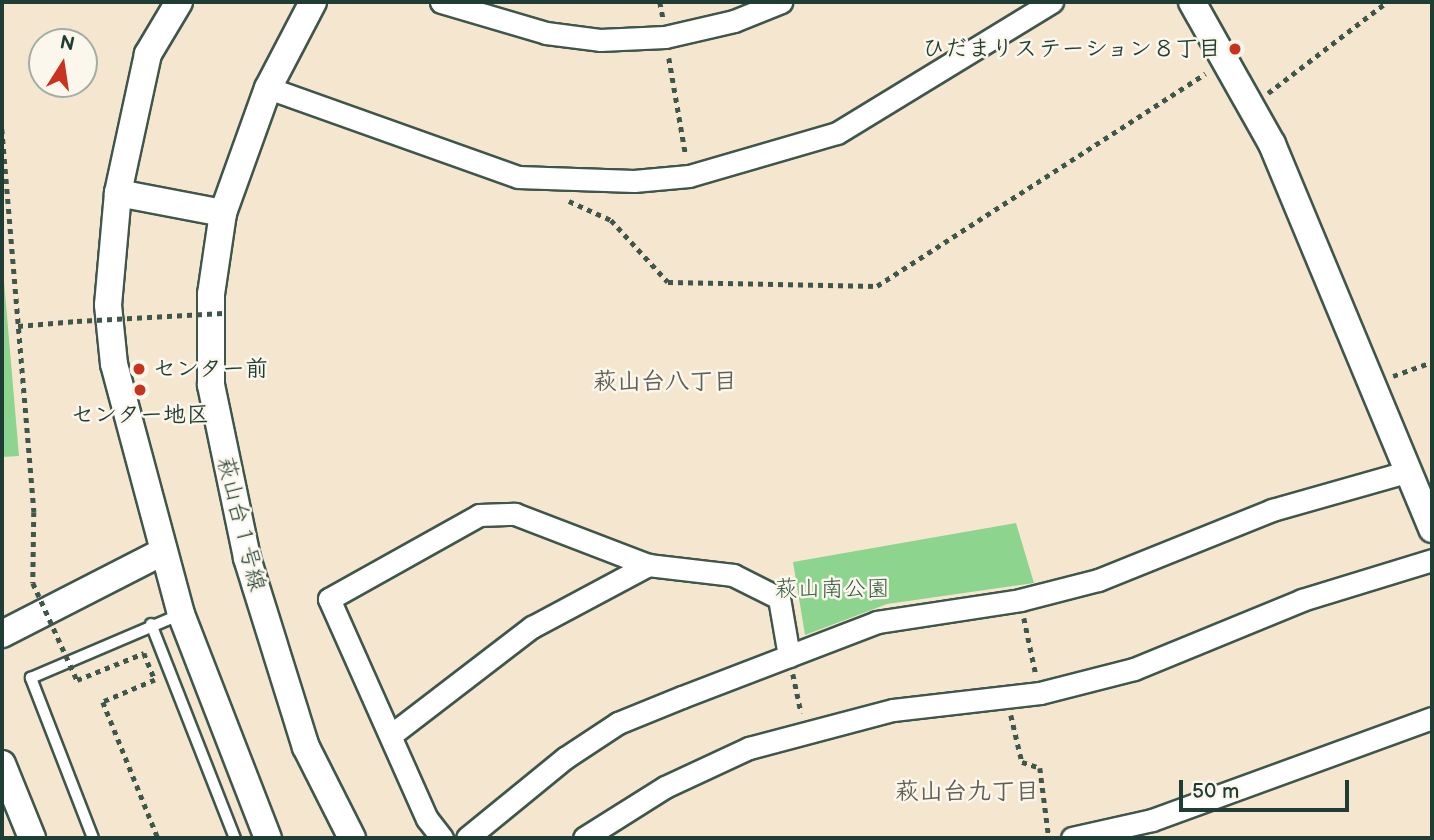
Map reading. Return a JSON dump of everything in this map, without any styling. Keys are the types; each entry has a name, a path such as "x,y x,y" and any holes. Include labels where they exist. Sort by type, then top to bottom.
{"street":[{"path":"179,2 148,54 118,192 108,291 114,364 162,552 181,614 268,838"},
{"name":"萩山台１号線","path":"313,2 268,88 223,213 211,294 211,385 224,464 306,747 352,838"},
{"path":"441,2 546,33 600,40 666,37 734,21 781,2"},
{"path":"268,88 517,177 634,181 689,176 836,132 1052,2"},
{"path":"1192,2 1250,106 1420,485 1432,528"},
{"path":"118,192 223,213"},
{"path":"467,838 528,786 618,723 789,656 902,615 1020,600 1155,560 1272,510 1420,485"},
{"path":"442,838 329,599 478,515 527,518 648,565 733,575 779,598 789,656"},
{"path":"2,634 162,552"},
{"path":"584,838 697,770 804,730 893,710 1040,693 1133,669 1303,600 1432,560"},
{"path":"391,735 531,627 648,565"},
{"path":"1072,838 1152,820 1432,718"},
{"path":"2,764 32,838"}],"lane":[{"path":"93,838 31,678 152,624 181,614"},
{"path":"152,624 235,838"}],"path":[{"path":"660,2 689,176"},
{"path":"1250,106 1387,2"},
{"path":"564,198 611,220 668,282 877,286 1224,62"},
{"path":"2,129 34,512 33,583 76,680 144,653 155,680 103,702 158,838"},
{"path":"18,326 223,313"},
{"path":"1375,383 1432,362"},
{"path":"1020,600 1040,693"},
{"path":"789,656 804,730"},
{"path":"1007,697 1022,762 1040,768 1049,838"}],"green space":[{"path":"2,258 19,456 2,457"},
{"name":"萩山南公園","path":"1016,523 1034,583 887,604 805,635 793,562"}],"place":[{"name":"ひだまりステーション８丁目","path":"1235,49"},
{"name":"センター前","path":"139,369"},
{"name":"センター地区","path":"140,390"}],"district":[{"name":"萩山台八丁目","path":"665,382"},
{"name":"萩山台九丁目","path":"967,792"}]}
